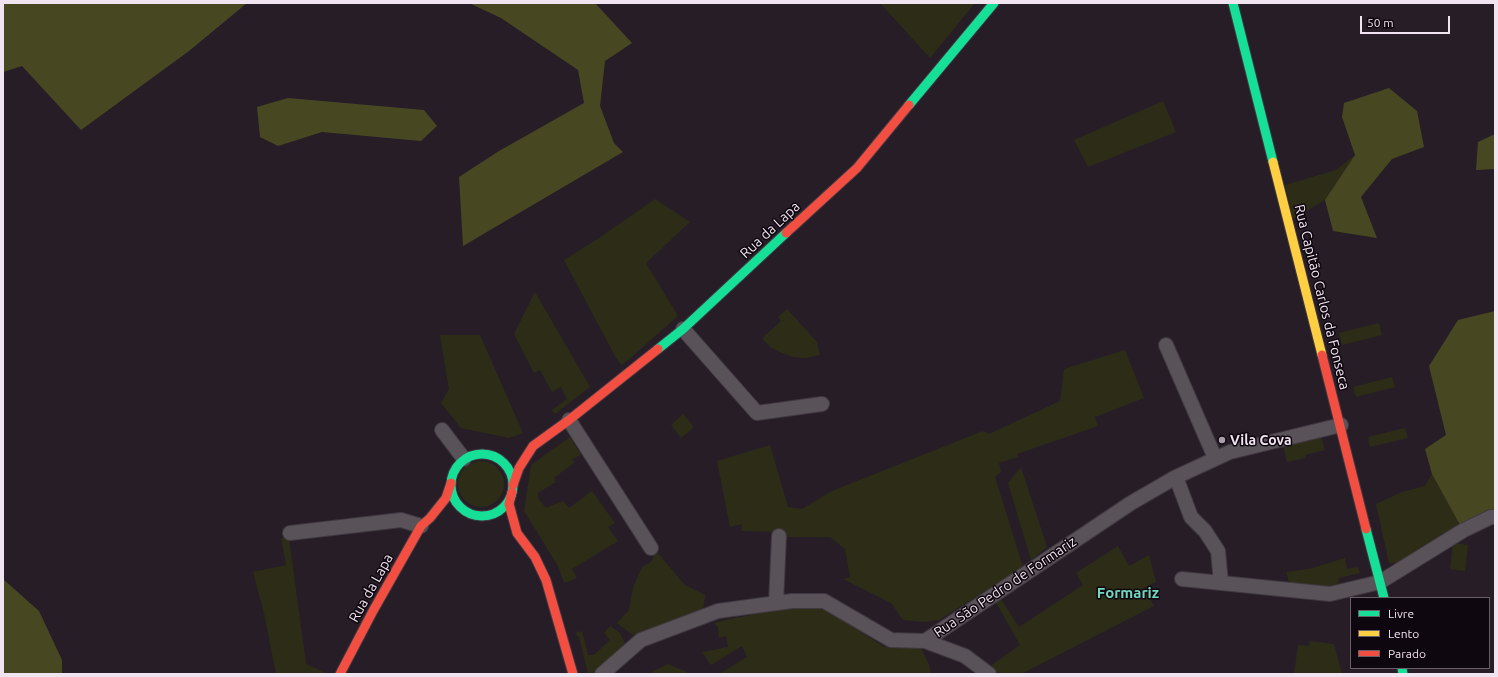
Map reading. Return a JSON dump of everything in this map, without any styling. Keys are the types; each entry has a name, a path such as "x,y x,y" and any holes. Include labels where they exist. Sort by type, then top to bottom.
{"main road":[{"name":"Rua da Lapa","path":"522,449 533,446 569,420 683,329 857,168 994,3"},
{"name":"Rua Capitão Carlos da Fonseca","path":"1233,3 1384,597"},
{"name":"Rua da Lapa","path":"512,489 519,468 533,446"},
{"path":"508,454 472,455 464,459 457,466 453,474 451,492 461,508 479,516 500,521 517,533"},
{"path":"491,455 506,465 512,478 512,489 509,504 510,515 517,533 534,557 546,580 573,674"},
{"name":"Rua da Lapa","path":"340,674 373,611 426,522 446,498 451,483"},
{"path":"479,516 496,512 506,504 512,489"},
{"path":"456,513 470,513"},
{"path":"426,522 445,514"}],"street":[{"path":"683,329 757,414 822,404"},
{"path":"1166,345 1215,458"},
{"path":"569,420 651,548"},
{"name":"Rua São Pedro de Formariz","path":"602,674 641,640 718,611 792,601 824,601 891,640 925,641 1131,503 1176,477 1230,452 1340,425"},
{"path":"442,430 464,459"},
{"path":"1176,477 1191,517 1205,531 1218,551 1221,583"},
{"path":"1182,579 1330,594 1380,582 1464,530 1490,517 1495,517"},
{"path":"290,533 401,520 426,522"},
{"path":"776,603 779,536"},
{"path":"948,625 945,635 945,643 948,649"},
{"path":"925,641 965,656 989,674"}],"shaded area":[{"path":"3,3 247,3 189,51 81,130 22,66 3,72"},
{"path":"469,3 595,3 632,43 605,61 600,106 614,143 623,152 463,246 459,177 499,151 584,103 578,70 501,18"},
{"path":"880,3 975,3 930,58"},
{"path":"1389,88 1417,111 1424,147 1392,159 1361,197 1377,238 1333,231 1325,200 1355,155 1342,117 1344,103"},
{"path":"288,98 424,110 437,126 421,141 322,132 278,146 260,137 257,107"},
{"path":"1163,101 1176,132 1088,167 1074,140"},
{"path":"1495,134 1495,169 1476,170 1478,142"},
{"path":"1355,155 1325,200 1293,219 1285,185 1336,170"},
{"path":"655,199 690,222 646,263 678,316 622,365 616,358 564,260 599,238"},
{"path":"535,292 590,387 555,414 552,410 567,399 561,387 552,392 540,370 534,373 514,334"},
{"path":"787,309 817,342 820,355 806,358 793,357 770,347 762,338 781,321 778,317"},
{"path":"1495,311 1495,511 1460,525 1432,474 1425,449 1446,435 1429,366 1458,320"},
{"path":"1379,323 1382,335 1342,345 1339,333"},
{"path":"440,335 480,335 523,433 509,438 461,428 441,403 449,389"},
{"path":"1125,350 1144,398 1095,417 1098,426 1017,454 1018,457 999,463 1001,472 995,477 1023,567 939,620 923,622 903,620 891,603 843,579 850,577 845,549 830,537 786,537 785,532 741,531 742,524 730,527 717,461 770,445 788,507 802,509 832,491 983,431 989,434 1060,401 1064,369"},
{"path":"1392,377 1395,387 1356,397 1353,387"},
{"path":"683,414 694,427 681,438 671,425"},
{"path":"1405,428 1408,438 1370,447 1368,437"},
{"path":"1321,436 1325,450 1305,455 1305,458 1287,462 1283,446"},
{"path":"570,437 581,455 572,459 575,462 554,478 556,482 538,493 538,498 546,508 563,501 569,508 592,491 615,523 608,527 618,541 572,569 577,578 564,583 558,566 524,511 531,465"},
{"path":"486,461 490,462 500,471 503,475 503,493 494,503 486,507 476,507 468,503 459,493 458,479 462,471 472,462"},
{"path":"1021,467 1047,547 1031,560 1008,483"},
{"path":"1432,474 1460,525 1398,564 1389,563 1376,504 1402,492 1425,486"},
{"path":"1105,526 1107,529 1001,599 1019,627 1083,585 1076,573 1118,546 1129,566 1149,555 1156,582 1144,588 1154,606 1021,674 1001,674 989,667 1020,645 994,599"},
{"path":"281,538 289,538 306,664 328,674 276,674 264,613 253,572 286,565"},
{"path":"1453,543 1468,545 1465,571 1450,569"},
{"path":"656,551 685,585 705,595 703,611 643,633 633,635 617,623 629,610 633,588 642,567 651,562"},
{"path":"1345,558 1347,569 1358,567 1360,573 1339,578 1338,587 1325,589 1290,585 1286,572 1309,569"},
{"path":"3,579 39,611 62,660 62,674 3,674"},
{"path":"800,606 825,609 884,647 921,647 929,665 931,674 719,674 747,657 742,646 711,665 702,652 728,647 726,636 719,638 718,627 714,623"},
{"path":"610,626 620,633 625,643 593,674 588,674 579,637 575,633 582,631 588,655 594,655 610,640 604,633"},
{"path":"1310,641 1334,644 1342,674 1294,674 1298,645 1309,646"},
{"path":"668,664 687,672 684,674 648,674"}],"traffic: fast":[{"path":"909,105 994,3"},
{"path":"1233,3 1273,162"},
{"path":"658,349 683,329 786,233"},
{"path":"482,454 499,459 504,463 508,468 513,485 508,502 504,507 499,511 482,516 465,511 460,507 456,502 451,485 456,468 460,463 465,459 482,454"},
{"path":"1366,529 1384,597"},
{"path":"1402,669 1403,674"}],"traffic: slow":[{"path":"1273,162 1322,355"}],"traffic: jam":[{"path":"786,233 857,168 909,105"},
{"path":"513,485 519,468 533,446 569,420 658,349"},
{"path":"1322,355 1366,529"},
{"path":"340,674 373,611 421,526 430,518 446,498 451,483"},
{"path":"512,492 509,504 517,533 535,557 546,580 573,674"}],"place":[{"name":"Vila Cova","path":"1222,440"}],"district":[{"name":"Formariz","path":"1128,593"}]}
